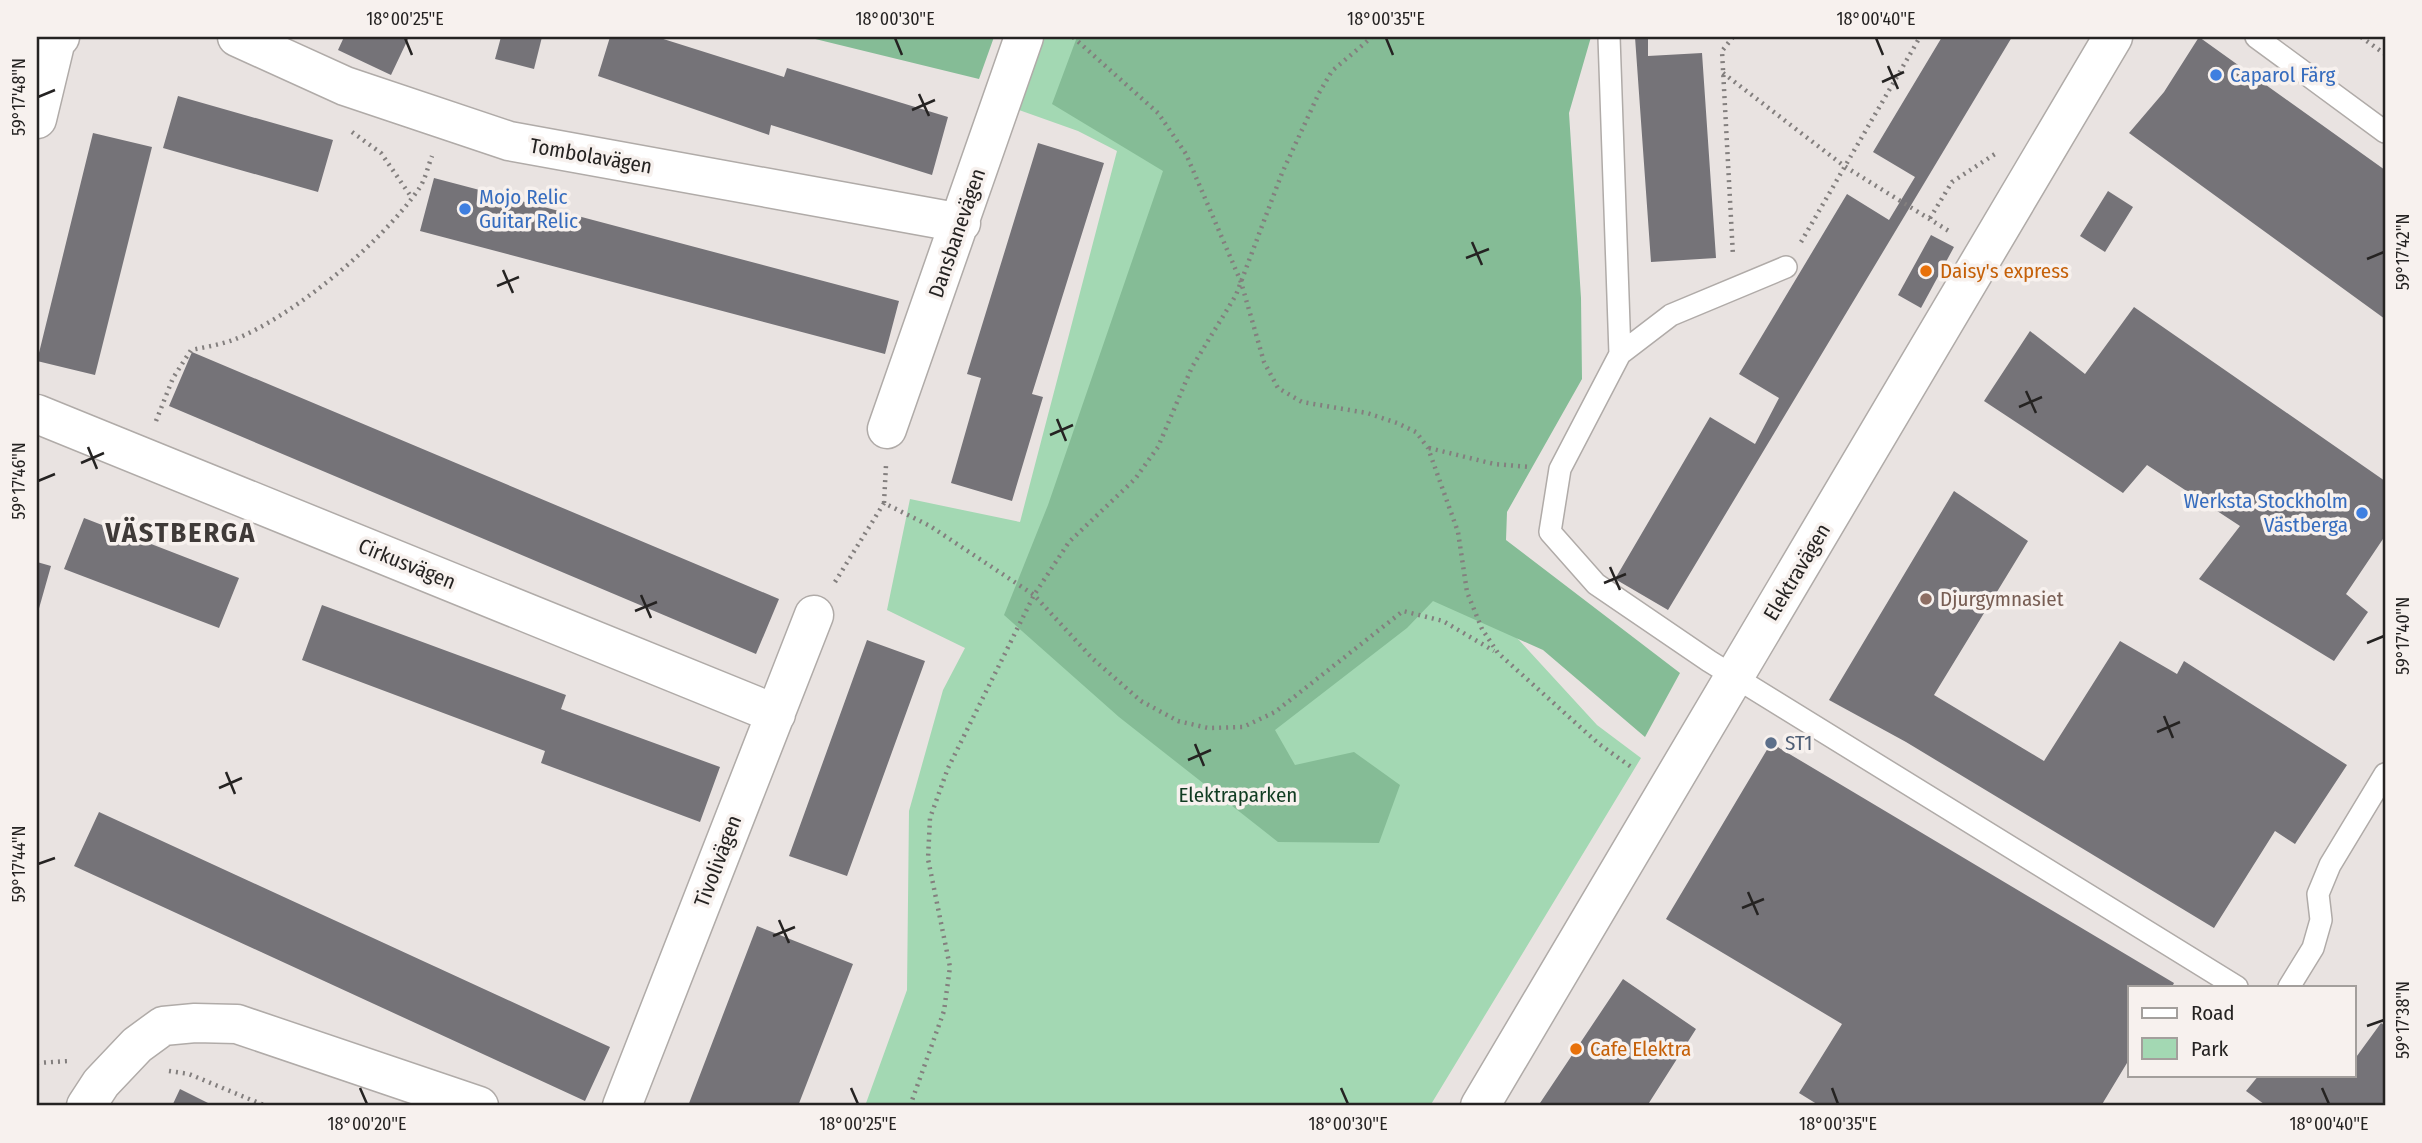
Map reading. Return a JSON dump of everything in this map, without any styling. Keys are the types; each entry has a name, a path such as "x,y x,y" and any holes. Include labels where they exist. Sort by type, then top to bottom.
{"street":[{"path":"37,119 56,40 60,37"},
{"name":"Tombolavägen","path":"237,37 345,86 509,141 961,223"},
{"name":"Dansbanevägen","path":"887,429 1024,37"},
{"name":"Elektravägen","path":"1480,1106 2113,37"},
{"name":"Cirkusvägen","path":"37,414 776,714"},
{"name":"Tivolivägen","path":"622,1106 814,615"},
{"path":"86,1106 101,1083 137,1045 163,1026 194,1023 237,1024 479,1106"}],"lane":[{"path":"1609,37 1620,354"},
{"path":"2256,37 2385,132"},
{"path":"1786,267 1671,315 1620,354 1560,469 1550,532 1597,584 1735,677 2235,986"},
{"path":"2290,986 2313,948 2321,920 2319,894 2330,865 2385,774"}],"path":[{"path":"1073,37 1158,113 1186,154 1241,282 1264,362 1278,388 1302,402 1397,422 1416,432 1428,448 1458,532 1467,592 1482,629 1498,653"},
{"path":"910,1106 944,1011 950,967 928,859 930,818 948,768 1034,595 1069,542 1135,479 1158,447 1192,367 1236,295 1282,173 1319,93 1332,71 1372,37"},
{"path":"1733,37 1723,51 1723,73 1735,288"},
{"path":"1786,267 1920,37"},
{"path":"2361,37 2385,54"},
{"path":"1723,73 1844,166 1958,237"},
{"path":"343,124 381,153 412,198"},
{"path":"155,425 173,378 191,350 232,340 273,321 334,274 380,233 412,198 419,189 434,151"},
{"path":"1930,218 1952,182 1999,151"},
{"path":"1428,448 1494,464 1560,469"},
{"path":"814,615 884,503 930,526 1034,595 1093,659 1141,701 1178,721 1208,728 1243,727 1275,712 1403,611 1443,621 1498,653 1599,744 1643,776"},
{"path":"165,1070 189,1074 266,1106"}],"green space":[{"path":"807,37 994,37 979,79"},
{"name":"Elektraparken","path":"1045,37 1208,37 1491,616 1519,640 1597,725 1641,758 1430,1106 865,1106 907,990 909,811 943,690 965,648 887,610 910,499 1020,522 1117,151 1078,131 1019,110"},
{"path":"1077,37 1591,37 1569,113 1581,298 1582,379 1507,512 1506,540 1680,673 1645,737 1543,650 1433,601 1407,628 1275,730 1295,765 1354,752 1400,785 1379,843 1278,842 1119,717 1004,615 1048,505 1163,171 1052,104"}],"building":[{"path":"344,37 409,37 391,75 338,50"},
{"path":"501,37 542,37 534,69 495,59"},
{"path":"610,37 657,37 784,77 787,68 948,117 932,175 771,125 769,135 598,76"},
{"path":"1635,37 1648,37 1648,56 1702,53 1716,258 1651,262"},
{"path":"1942,37 2012,37 1668,610 1615,579 1710,417 1755,444 1779,398 1739,374 1847,194 1889,220 1915,177 1873,152"},
{"path":"2199,37 2385,170 2385,319 2129,133 2164,92"},
{"path":"178,96 333,140 318,192 163,148"},
{"path":"93,133 152,147 95,375 37,361"},
{"path":"1038,143 1104,163 1032,394 1043,397 1012,501 951,483 981,378 967,374"},
{"path":"434,178 899,301 885,354 420,231"},
{"path":"2108,191 2133,207 2105,252 2080,236"},
{"name":"Daisy's express","path":"1931,235 1954,247 1921,308 1898,295"},
{"path":"2134,307 2385,481 2385,536 2346,594 2368,612 2334,661 2199,579 2240,526 2147,465 2123,493 1984,401 2030,331 2085,374"},
{"path":"192,352 779,599 756,654 169,406"},
{"path":"1954,491 2028,541 1934,695 2044,761 2120,641 2177,674 2184,661 2347,765 2295,844 2275,831 2214,928 1906,742 1829,700"},
{"path":"84,518 239,578 219,628 64,569"},
{"path":"37,562 51,566 38,612 37,612"},
{"path":"322,605 566,695 561,709 720,767 700,822 541,763 545,751 302,660"},
{"path":"867,640 925,661 847,876 789,856"},
{"path":"1771,743 2174,983 2172,986 2128,986 2128,1061 2101,1106 1820,1106 1799,1093 1842,1024 1666,919"},
{"path":"99,812 610,1047 585,1101 74,866"},
{"path":"757,926 853,964 798,1106 688,1106"},
{"path":"1623,979 1696,1029 1647,1106 1538,1106"},
{"path":"2381,1023 2385,1026 2385,1106 2263,1106 2264,1104 2246,1091 2258,1076 2356,1076 2356,1057"},
{"path":"180,1089 214,1106 172,1106"}],"place":[{"name":"Caparol Färg","path":"2216,75"},
{"name":"Mojo Relic Guitar Relic","path":"465,209"},
{"name":"Daisy's express","path":"1926,271"},
{"name":"Werksta Stockholm Västberga","path":"2362,513"},
{"name":"Djurgymnasiet","path":"1926,599"},
{"name":"ST1","path":"1771,743"},
{"name":"Cafe Elektra","path":"1576,1049"}],"district":[{"name":"VÄSTBERGA","path":"181,532"}]}
